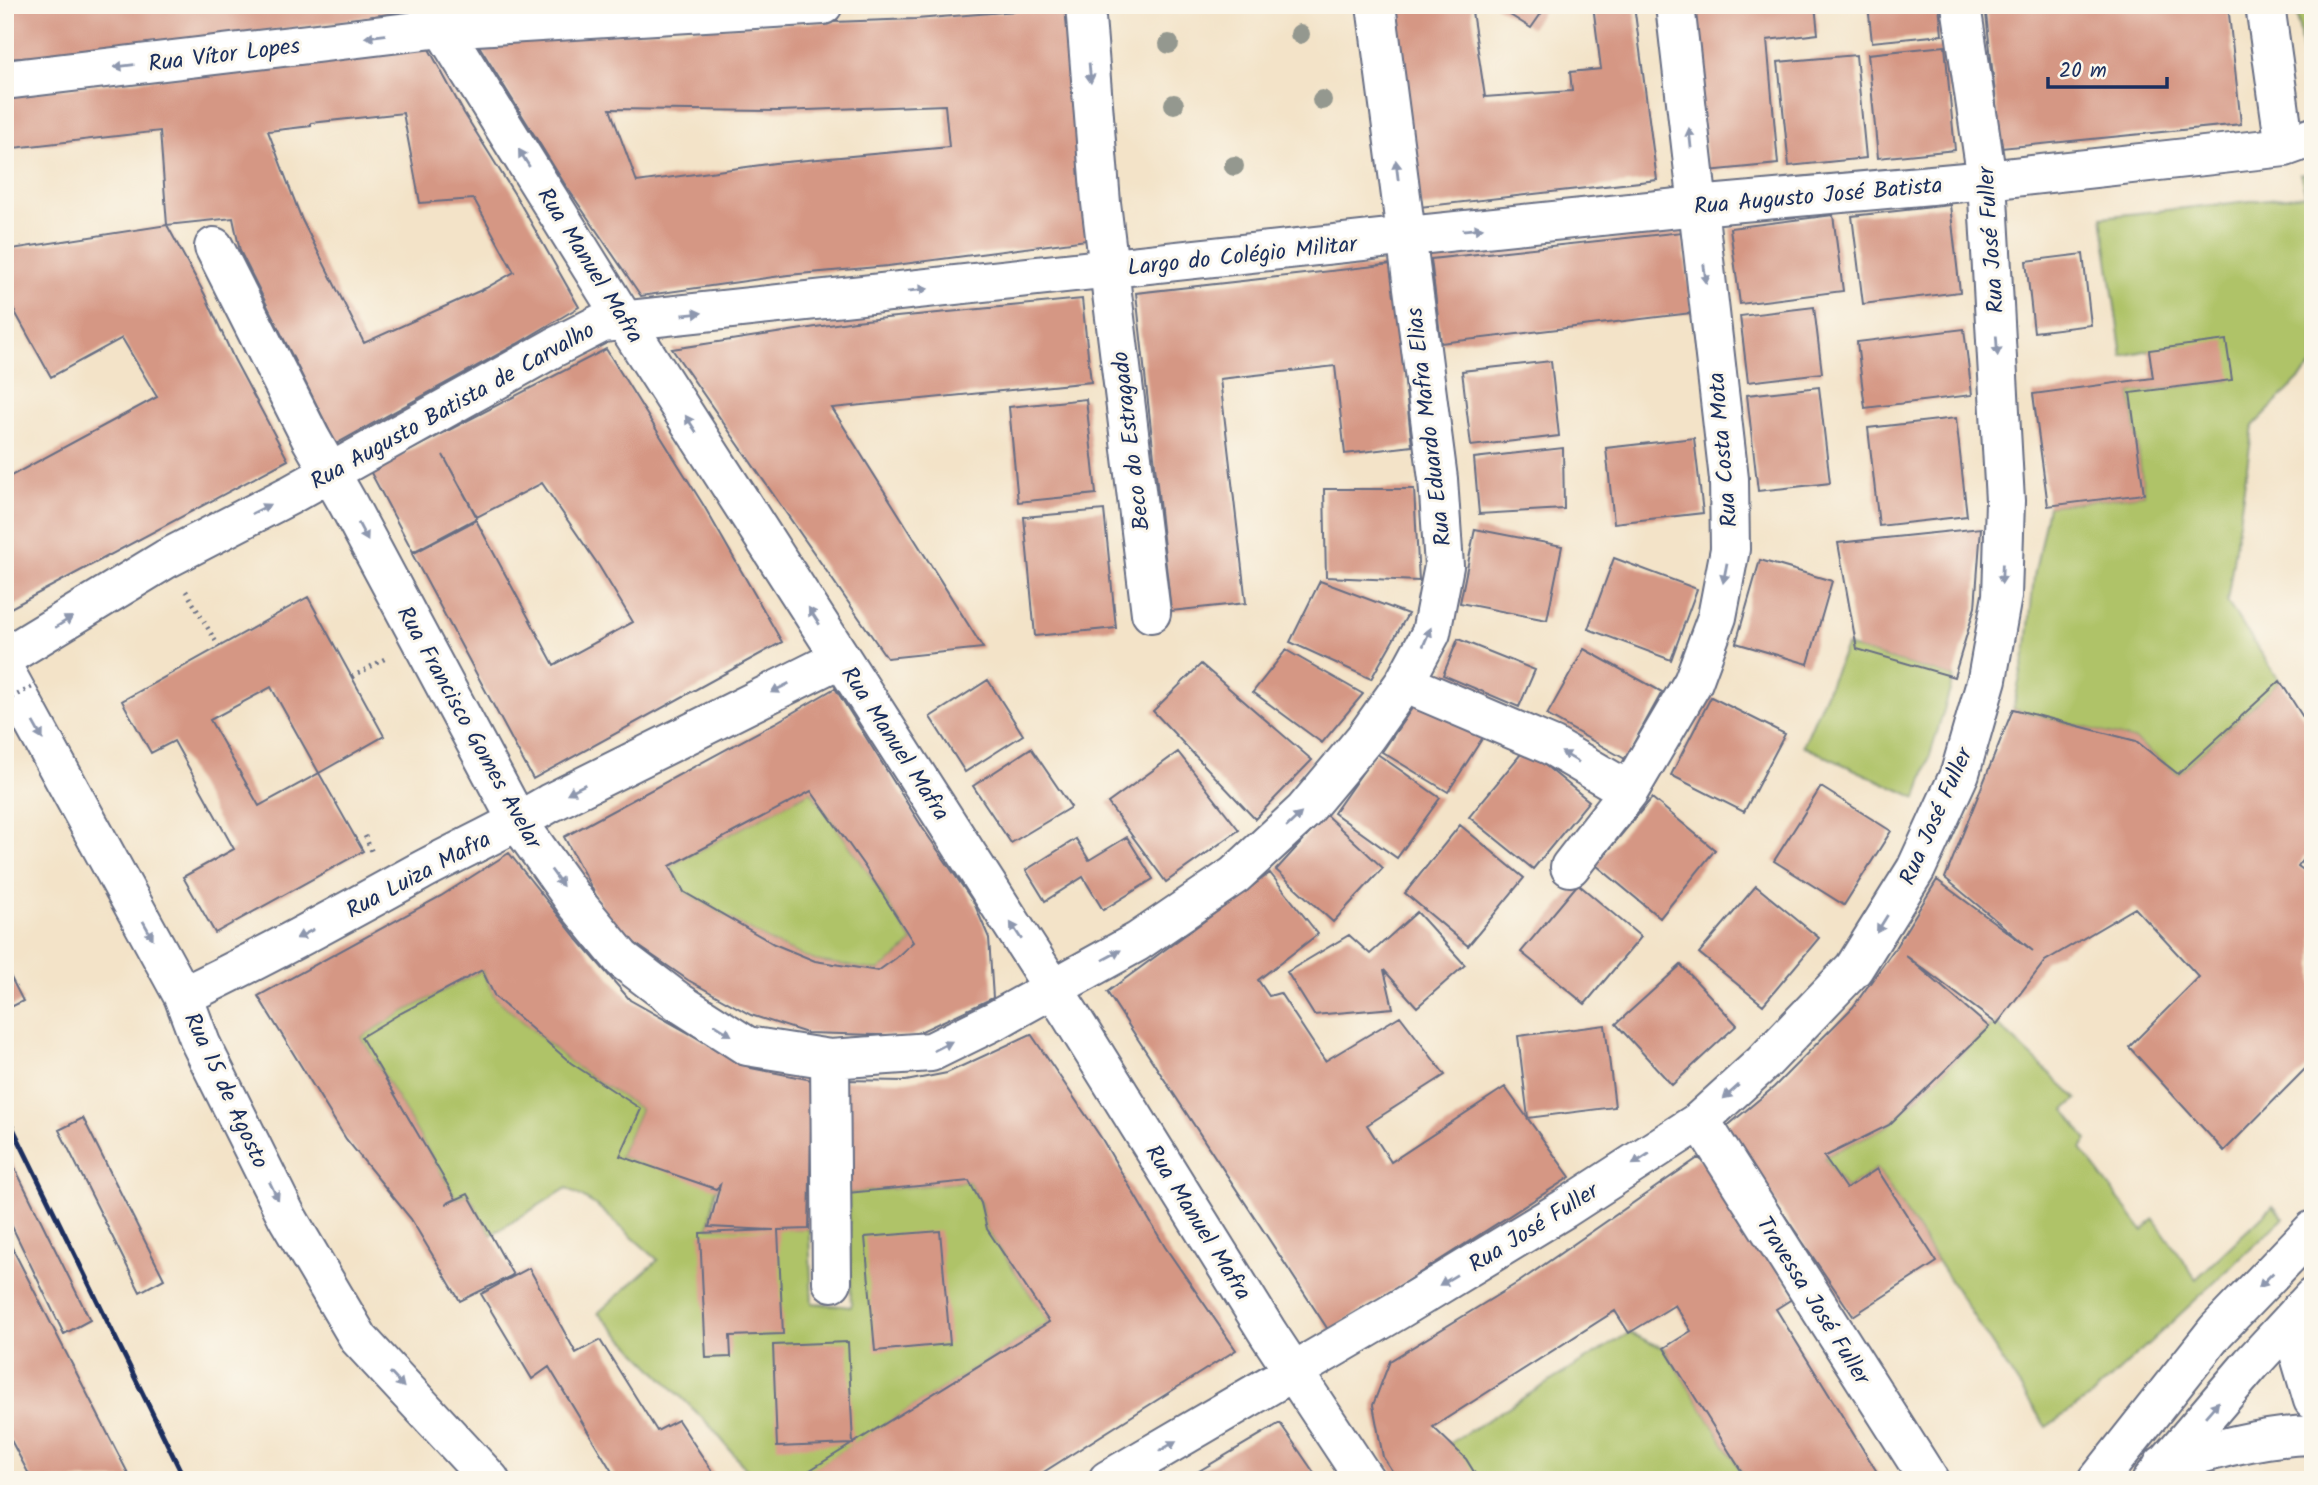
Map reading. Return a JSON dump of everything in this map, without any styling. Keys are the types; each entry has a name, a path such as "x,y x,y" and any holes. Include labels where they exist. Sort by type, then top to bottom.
{"street":[{"name":"Rua Vítor Lopes","path":"5,80 435,17 824,5"},
{"name":"Largo do Colégio Militar","path":"1084,5 1101,203 1110,269 1406,238"},
{"path":"1377,5 1406,238"},
{"name":"Rua Costa Mota","path":"1570,867 1629,792 1693,682 1717,617 1730,549 1728,479 1675,5"},
{"name":"Rua José Fuller","path":"1294,1372 1564,1209 1698,1122 1763,1063 1854,968 1916,869 1960,773 1987,679 2002,596 2005,501 1987,180 1961,5"},
{"path":"2265,5 2299,142"},
{"name":"Rua Manuel Mafra","path":"435,17 624,320 1365,1480"},
{"name":"Rua Augusto José Batista","path":"1406,238 1697,206 1987,180 2299,142"},
{"name":"Rua Eduardo Mafra Elias","path":"1053,989 1137,942 1235,875 1304,811 1366,738 1404,683 1430,633 1444,566 1438,479 1406,238"},
{"name":"Rua Francisco Gomes Avelar","path":"214,247 329,472 518,822 576,903 622,959 680,1003 747,1046 830,1059 931,1052 1053,989"},
{"name":"Rua Augusto Batista de Carvalho","path":"5,657 166,559 602,323 1110,269"},
{"name":"Beco do Estragado","path":"1110,269 1151,613"},
{"name":"Rua Luiza Mafra","path":"183,996 264,956 575,790 841,658"},
{"name":"Rua 15 de Agosto","path":"19,678 183,996 201,1044 287,1217 359,1339 490,1480"},
{"path":"1404,683 1552,746 1629,792"},
{"path":"830,1059 832,1282"},
{"name":"Travessa José Fuller","path":"1698,1122 1721,1153 1929,1480"},
{"path":"2098,1480 2216,1331 2313,1230"},
{"path":"2306,1304 2299,1353 2313,1401"},
{"path":"2157,1472 2306,1304"},
{"path":"1108,1480 1294,1372"},
{"path":"2157,1472 2224,1447 2285,1436 2313,1435"}],"path":[{"path":"182,584 219,647"},
{"path":"352,677 396,652"},
{"path":"5,701 19,678"}],"green space":[{"path":"2296,5 2313,5 2313,80 2306,81"},
{"path":"2300,174 2313,174 2313,365 2253,426 2227,602 2280,681 2178,774 2136,741 2013,709 2027,646 2034,577 2048,506 2144,494 2130,393 2231,380 2149,350 2122,356 2102,217 2306,195"},
{"path":"1846,646 1954,677 1917,798 1803,746"},
{"path":"811,791 865,867 913,942 878,971 815,961 774,944 684,892 670,866"},
{"path":"482,970 495,997 571,1063 641,1109 620,1156 720,1185 716,1189 709,1227 809,1229 812,1303 851,1307 848,1193 969,1181 981,1203 987,1229 1049,1322 796,1480 755,1480 712,1428 598,1313 658,1260 597,1206 567,1188 491,1235 468,1194 456,1199 361,1037"},
{"path":"1997,1024 2077,1099 2065,1110 2087,1140 2081,1149 2143,1231 2154,1219 2196,1279 2273,1206 2284,1218 2093,1395 2046,1427 1877,1169 1846,1189 1824,1157 1889,1125 1989,1027"},
{"path":"1629,1333 1664,1348 1747,1480 1473,1480 1448,1444"}],"building":[{"path":"9,5 406,5 409,11 285,29 53,56 5,59 5,6"},
{"path":"1390,5 1471,5 1485,97 1572,91 1570,72 1601,69 1593,5 1634,5 1657,180 1420,207"},
{"path":"1494,5 1547,5 1531,28"},
{"path":"1689,5 1815,5 1818,34 1767,40 1778,164 1708,171"},
{"path":"1868,5 1939,5 1942,35 1872,42"},
{"path":"1985,5 2228,5 2241,124 2001,148"},
{"path":"2306,5 2313,5 2313,31 2310,31"},
{"path":"1067,7 1087,240 888,266 788,275 641,296 564,183 476,41 777,24 916,19","holes":["945,105 949,147 775,163 637,182 610,109 779,111"]},
{"path":"1945,46 1955,150 1878,158 1868,54"},
{"path":"429,49 579,307 336,444 240,251 233,218 167,225 160,131 5,149 5,95","holes":["403,113 420,203 474,199 514,272 486,288 364,343 302,220 268,131 311,126 311,123"]},
{"path":"1856,55 1866,158 1789,166 1778,62"},
{"path":"1950,205 1960,292 1863,304 1852,216"},
{"path":"1833,215 1843,291 1740,304 1730,228"},
{"path":"167,225 288,460 5,611 5,466 11,476 157,397 122,338 51,377 5,294 5,250"},
{"path":"1682,232 1692,313 1441,343 1431,259"},
{"path":"2083,254 2091,325 2034,332 2026,261"},
{"path":"1392,264 1412,446 1345,454 1335,366 1220,379 1246,603 1171,611 1136,293"},
{"path":"1082,299 1091,382 832,408 983,648 887,658 672,349 855,321"},
{"path":"1814,307 1822,373 1748,382 1740,316"},
{"path":"1964,329 1972,395 1865,408 1857,342"},
{"path":"2226,340 2232,380 2130,393 2144,494 2048,506 2033,394 2153,378 2149,350"},
{"path":"606,349 704,506 782,642 533,779 412,554 476,520 554,665 633,622 599,566 542,483 477,517 443,455 477,518 413,552 370,471"},
{"path":"1551,361 1559,436 1471,446 1462,371"},
{"path":"1819,387 1830,483 1758,491 1747,395"},
{"path":"1086,399 1096,494 1018,502 1009,407"},
{"path":"1956,418 1967,516 1879,526 1868,428"},
{"path":"1694,438 1703,513 1614,523 1606,448"},
{"path":"1563,448 1564,509 1479,514 1474,458"},
{"path":"1324,489 1414,489 1419,581 1326,577"},
{"path":"1104,510 1116,628 1035,636 1024,517"},
{"path":"1981,528 1975,607 1954,677 1857,649 1838,543"},
{"path":"1475,529 1562,546 1547,620 1460,603"},
{"path":"1614,558 1697,589 1671,660 1588,629"},
{"path":"1760,560 1832,581 1808,664 1736,643"},
{"path":"1320,581 1408,614 1371,679 1290,642"},
{"path":"308,597 384,736 319,773 363,851 215,933 183,877 234,849 174,741 151,753 122,701","holes":["271,687 319,773 259,806 210,720"]},
{"path":"1458,639 1535,670 1519,707 1443,675"},
{"path":"1584,649 1662,692 1625,759 1547,715"},
{"path":"1286,650 1363,694 1322,743 1253,692"},
{"path":"1201,664 1312,760 1255,819 1153,711"},
{"path":"988,680 1023,735 965,772 930,717"},
{"path":"2280,681 2313,733 2313,845 2298,866 2313,877 2313,1061 2224,1151 2129,1047 2199,977 2135,908 2045,961 1997,1024 1905,955 1989,1027 1889,1125 1824,1157 1846,1189 1877,1169 1937,1262 1853,1316 1725,1128 1774,1087 1853,1007 1895,948 1937,880 2033,951 1945,878 2013,709 2136,741 2178,774"},
{"path":"835,688 924,830 974,903 989,938 993,998 911,1036 807,1033 751,1015 688,980 614,929 564,837","holes":["811,791 865,867 913,942 878,971 815,961 774,944 684,892 670,866"]},
{"path":"1711,697 1785,734 1744,812 1671,775"},
{"path":"1417,701 1487,731 1448,792 1382,752"},
{"path":"1031,748 1071,807 1011,843 973,786"},
{"path":"1525,749 1589,801 1533,869 1469,817"},
{"path":"1178,752 1239,830 1166,882 1108,803"},
{"path":"1376,753 1440,798 1397,858 1334,813"},
{"path":"1821,787 1891,831 1844,905 1774,861"},
{"path":"1652,798 1715,850 1660,918 1596,865"},
{"path":"1326,815 1383,868 1333,922 1276,870"},
{"path":"1460,825 1524,878 1468,946 1405,893"},
{"path":"1127,837 1153,879 1103,910 1083,877 1045,901 1026,870 1076,839 1089,860"},
{"path":"509,853 630,1000 751,1068 812,1080 809,1229 778,1230 783,1334 730,1336 731,1357 706,1358 700,1233 774,1230 709,1227 720,1185 716,1189 620,1156 641,1109 571,1063 495,997 482,970 361,1037 456,1199 446,1204 468,1194 513,1275 460,1301 411,1219 346,1139 258,996 441,896"},
{"path":"1270,873 1318,934 1258,980 1269,996 1280,993 1325,1061 1400,1016 1445,1075 1367,1125 1391,1162 1505,1087 1570,1177 1329,1331 1107,992"},
{"path":"1578,884 1641,937 1585,1004 1521,952"},
{"path":"1756,886 1819,938 1763,1005 1699,953"},
{"path":"1417,912 1465,965 1417,1007 1384,970 1393,1008 1314,1015 1287,972 1349,935 1370,954"},
{"path":"1681,965 1737,1025 1672,1085 1616,1024"},
{"path":"5,966 23,1001 5,1010"},
{"path":"1605,1025 1615,1107 1528,1118 1518,1036"},
{"path":"1031,1034 1102,1139 1165,1247 1236,1350 1031,1480 794,1480 1049,1322 987,1229 981,1203 969,1181 848,1193 842,1080 906,1081 947,1073"},
{"path":"83,1118 164,1279 140,1292 59,1130"},
{"path":"10,1158 90,1320 64,1334 5,1212 5,1160"},
{"path":"1698,1158 1712,1167 1795,1297 1776,1309 1882,1480 1747,1480 1664,1348 1691,1331 1675,1305 1629,1333 1615,1311 1433,1427 1466,1459 1479,1480 1398,1480 1383,1457 1373,1405 1390,1361 1519,1282"},
{"path":"940,1231 950,1344 875,1351 865,1237"},
{"path":"5,1234 131,1479 32,1480 5,1429"},
{"path":"529,1268 576,1353 600,1340 657,1431 678,1420 718,1480 617,1480 549,1367 532,1379 481,1294"},
{"path":"848,1342 853,1444 777,1447 773,1345"},
{"path":"1280,1423 1319,1480 1184,1480"}],"railway":[{"path":"5,1112 185,1480"}]}
